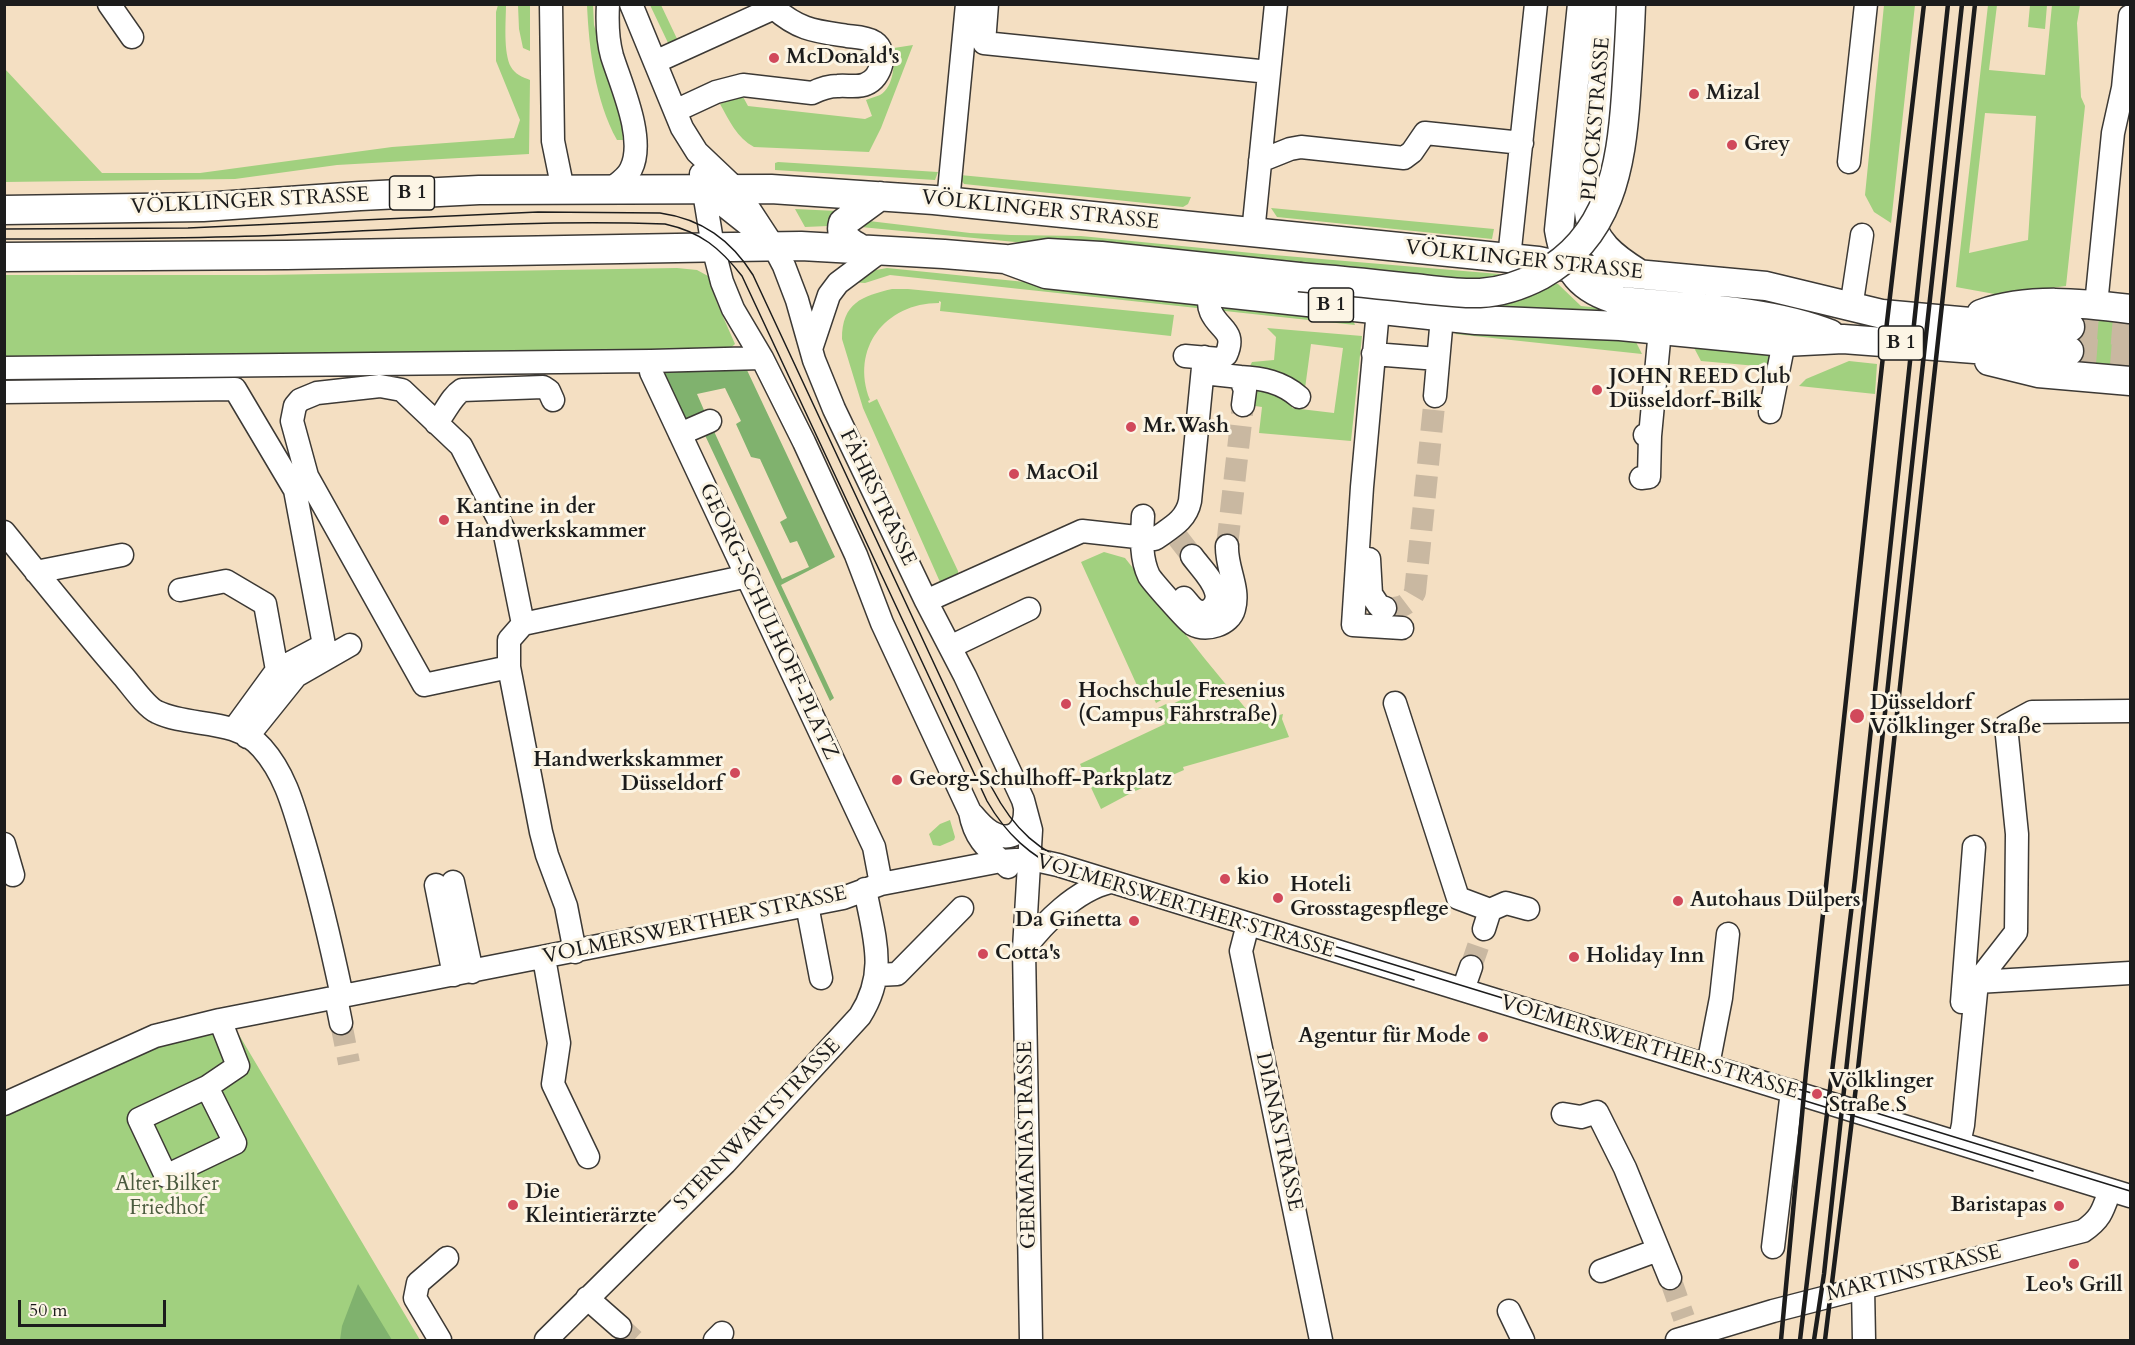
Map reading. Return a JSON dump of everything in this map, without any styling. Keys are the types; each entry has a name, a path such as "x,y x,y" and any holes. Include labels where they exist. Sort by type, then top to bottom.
{"main road":[{"name":"PLOCKSTRASSE","path":"1558,230 1582,4"},
{"name":"PLOCKSTRASSE","path":"1607,4 1603,76 1589,212 1590,224 1604,247 1617,260 1640,274"},
{"path":"1005,260 1048,253 1101,256 1451,292 1481,293 1508,288 1530,280 1551,269 1586,237 1599,218 1610,194 1618,164 1624,118 1631,4"},
{"name":"VÖLKLINGER STRASSE","path":"4,210 203,207 479,190 771,189 948,202 1538,261 1571,268 1766,286 1960,335"},
{"path":"872,249 846,239 842,234 843,223 880,196"},
{"path":"1538,261 1548,249 1558,230"},
{"name":"B 1","path":"1558,230 1562,251 1571,268 1584,284 1599,295 1768,316 1794,321 1844,339"},
{"name":"VÖLKLINGER STRASSE","path":"4,257 713,247 872,249 1005,260 1046,274 1442,317 1520,323 1620,326 1785,342 1960,335 2069,339"},
{"path":"2130,309 2038,303 1987,312 1960,335 1995,363 2038,374 2130,381"}],"street":[{"path":"110,4 132,36"},
{"path":"551,4 553,141 563,189"},
{"path":"608,4 607,31 612,56 624,87 634,135 633,164 630,172 611,189"},
{"name":"FÄHRSTRASSE","path":"631,4 682,128 697,152 736,189 774,247 795,294 811,349 834,409 1025,807 1031,830 1031,859"},
{"path":"948,202 966,4"},
{"path":"987,4 984,43 1269,72"},
{"path":"1253,233 1276,4"},
{"path":"1509,258 1536,4"},
{"path":"1849,162 1866,4"},
{"path":"655,62 774,9 789,21 812,30 872,41 880,48 882,56 880,70 876,77 866,85 829,87 812,93 743,85 716,92 675,111"},
{"path":"2096,305 2112,133 2125,109 2130,16"},
{"path":"1260,161 1301,147 1404,158 1412,152 1425,133 1522,143"},
{"name":"FÄHRSTRASSE","path":"697,152 713,247 722,282 733,309 762,358 851,545 882,623 970,812 973,830 984,846 1001,861"},
{"path":"703,189 774,247"},
{"path":"1851,308 1862,235"},
{"path":"811,349 829,295 872,249"},
{"path":"1197,362 1219,359 1227,355 1230,347 1230,337 1212,314 1209,305 1210,292"},
{"path":"1377,310 1353,625 1402,628"},
{"path":"1435,396 1442,317"},
{"path":"1641,478 1649,477 1648,436 1660,330"},
{"path":"1770,412 1785,342"},
{"path":"1373,354 1438,359"},
{"path":"4,368 762,358"},
{"name":"GEORG-SCHULHOFF-PLATZ","path":"651,361 651,372 873,847 873,887"},
{"path":"1197,362 1240,377 1268,380 1282,385 1299,398"},
{"path":"1180,541 1188,512 1197,362"},
{"path":"412,363 411,380 461,446 504,530 523,624"},
{"path":"1240,377 1245,390 1243,405"},
{"path":"441,418 402,390 380,386 307,395 295,406 292,421 307,476 424,685 509,667"},
{"path":"441,418 456,394 471,388 543,387 549,391 553,400"},
{"path":"4,393 235,389 295,490 324,645 277,670 240,733"},
{"path":"680,434 710,421"},
{"path":"1362,487 1369,516 1371,594 1379,606 1385,608"},
{"path":"926,601 1086,521 1142,534 1155,539 1180,541 1216,591 1215,606 1211,610 1203,612 1195,610 1142,534"},
{"path":"4,532 87,634 155,711 200,724 221,725 240,733 260,745 274,763 286,786 320,894 339,997 341,1023"},
{"path":"1142,534 1149,576 1191,624 1202,627 1224,623 1232,616 1236,597 1228,565 1227,546"},
{"path":"36,572 122,555"},
{"path":"575,951 566,906 546,855 509,667 509,640 523,624 748,576"},
{"path":"180,590 226,581 265,604 277,670"},
{"path":"950,647 1029,609"},
{"path":"240,733 296,676 350,645"},
{"path":"1395,703 1458,898 1487,920 1506,903 1528,909"},
{"path":"1953,1142 1963,1125 1977,982 2016,932 2017,834 2006,726 2031,712 2130,711"},
{"path":"970,812 988,831 999,836 1008,836 1016,834 1023,828 1026,820 1025,807"},
{"path":"4,844 13,875"},
{"path":"1953,1142 1974,847"},
{"name":"VOLMERSWERTHER STRASSE","path":"4,1104 155,1036 220,1020 843,898 873,887 1001,861 1031,859 1058,865 2120,1193"},
{"name":"GERMANIASTRASSE","path":"1031,859 1024,949 1031,1341"},
{"path":"1001,861 1028,887"},
{"path":"1024,949 1040,928 1064,907 1101,884 1110,882"},
{"path":"444,883 463,973"},
{"name":"STERNWARTSTRASSE","path":"546,1341 725,1163 847,1032 867,1004 877,975 873,887"},
{"path":"807,905 821,978"},
{"path":"877,975 897,974 963,908"},
{"name":"DIANASTRASSE","path":"1248,924 1241,951 1321,1341"},
{"path":"1708,1065 1721,998 1728,934"},
{"path":"544,958 559,1043 553,1084 588,1157"},
{"path":"1463,990 1471,968"},
{"path":"1977,982 2130,974"},
{"path":"207,1087 238,1066 220,1020"},
{"path":"1773,1247 1792,1091"},
{"path":"1563,1114 1581,1117 1597,1112 1625,1168 1670,1278"},
{"name":"MARTINSTRASSE","path":"1684,1331 1773,1311 2083,1231 2095,1223 2120,1193"},
{"path":"1602,1271 1658,1250"},
{"path":"440,1341 416,1298 418,1283 447,1258"},
{"path":"1863,1287 1864,1341"},
{"path":"587,1298 620,1327"},
{"path":"1509,1311 1523,1341"}],"green space":[{"path":"498,5 506,5 505,28 508,61 515,72 530,80 529,154 337,165 235,179 5,182 5,69 102,173 200,173 392,147 514,138 520,120 496,61"},
{"path":"518,5 530,5 530,51 523,48"},
{"path":"587,5 593,5 594,25 622,120 623,140 617,140 609,125 598,91 589,39"},
{"path":"650,5 661,5 679,43 670,47"},
{"path":"1884,5 1915,5 1891,223 1874,212 1865,195"},
{"path":"1988,5 1997,5 1989,70 2045,75 2052,5 2080,5 2077,23 2081,97 2085,106 2066,286 2000,295 1956,287","holes":["1985,113 2036,116 2028,240 1969,253"]},
{"path":"2030,5 2047,5 2045,29 2028,27"},
{"path":"913,45 881,128 869,152 754,147 738,134 720,104 742,95 748,106 865,119 872,116 866,100 880,95 889,86 894,67 894,48"},
{"path":"775,163 938,172 935,180 775,170"},
{"path":"960,175 1191,197 1188,204 1183,207 964,184"},
{"path":"1271,208 1494,229 1492,239 1277,217"},
{"path":"795,209 837,211 828,226 805,227"},
{"path":"863,222 970,233 1081,236 1511,275 1558,284 1581,306 1774,326 1545,316 1046,245 861,227"},
{"path":"677,268 697,270 708,276 735,344 726,352 5,360 4,275 264,275"},
{"path":"887,268 1351,315 1355,325 890,275 865,283 849,282 865,272"},
{"path":"892,289 1174,315 1171,336 940,311 941,302 939,301 939,303 920,305 903,311 888,320 877,332 869,347 865,363 865,381 870,400 868,401 869,403 877,399 958,571 940,582 863,408 842,339 846,317 856,303 863,298"},
{"path":"2069,313 2130,319 2130,373 2068,366"},
{"path":"1267,328 1362,336 1351,441 1259,433 1262,407 1255,406 1256,382 1293,399 1292,408 1334,413 1343,348 1311,344 1304,396 1249,368 1252,362 1274,360 1276,337"},
{"path":"1463,329 1634,338 1642,354 1455,334"},
{"path":"1692,344 1777,352 1768,367 1701,361"},
{"path":"1849,361 1877,364 1875,394 1799,386 1806,379"},
{"path":"746,368 835,557 781,585 834,698 830,701 703,431 712,427 782,579 809,567 797,541 790,543 780,522 787,518 760,459 751,457 736,424 741,421 725,388 697,394 707,417 684,427 661,371"},
{"path":"1104,552 1125,558 1256,721 1283,714 1282,719 1289,737 1183,767 1184,770 1101,809 1080,764 1165,724 1158,708 1183,699 1179,690 1156,703 1149,688 1140,692 1081,562"},
{"path":"950,820 954,840 940,846 933,845 929,834 940,824"},
{"name":"Alter Bilker Friedhof","path":"232,1023 420,1340 5,1340 4,1113 159,1040"},
{"path":"358,1284 392,1340 340,1340 342,1326"}],"tunnel":[{"path":"2070,327 2130,332"},
{"path":"2069,351 2130,356"},
{"path":"1385,608 1403,606 1410,601 1415,592 1435,396"},
{"path":"1227,546 1243,405"},
{"path":"1178,538 1192,556"},
{"path":"1471,967 1484,929"},
{"path":"341,1023 349,1063"},
{"path":"1670,1278 1684,1318"},
{"path":"620,1327 634,1340"}],"tram line":[{"path":"4,229 188,228 538,212 660,213 689,220 714,233 725,242 735,251 753,275 992,788 1009,816 1029,838 1041,847 1083,869 2130,1191"},
{"path":"4,239 144,239 569,223 665,224 678,227 699,237 726,257 742,276 987,801 1011,834 1041,859 1065,872 1414,980"},
{"path":"1523,1014 2033,1171"}],"railway":[{"path":"1781,1340 1806,1072 1882,365 1924,4"},
{"path":"1800,1340 1855,879 1948,4"},
{"path":"1814,1340 1824,1274 1962,4"},
{"path":"1825,1340 1856,1087 1975,4"}],"place":[{"name":"McDonald's","path":"774,58"},
{"name":"Mizal","path":"1694,94"},
{"name":"Grey","path":"1732,145"},
{"name":"JOHN REED Club Düsseldorf-Bilk","path":"1597,390"},
{"name":"Mr.Wash","path":"1131,427"},
{"name":"MacOil","path":"1014,474"},
{"name":"Kantine in der Handwerkskammer","path":"444,520"},
{"name":"Hochschule Fresenius (Campus Fährstraße)","path":"1066,704"},
{"name":"Düsseldorf Völklinger Straße","path":"1857,716"},
{"name":"Handwerkskammer Düsseldorf","path":"735,773"},
{"name":"Georg-Schulhoff-Parkplatz","path":"897,780"},
{"name":"kio","path":"1225,879"},
{"name":"Hoteli Grosstagespflege","path":"1278,898"},
{"name":"Autohaus Dülpers","path":"1678,901"},
{"name":"Da Ginetta","path":"1134,921"},
{"name":"Cotta's","path":"983,954"},
{"name":"Holiday Inn","path":"1574,957"},
{"name":"Agentur für Mode","path":"1483,1037"},
{"name":"Völklinger Straße S","path":"1817,1094"},
{"name":"Die Kleintierärzte","path":"513,1205"},
{"name":"Baristapas","path":"2059,1206"},
{"name":"Leo's Grill","path":"2074,1264"}]}
